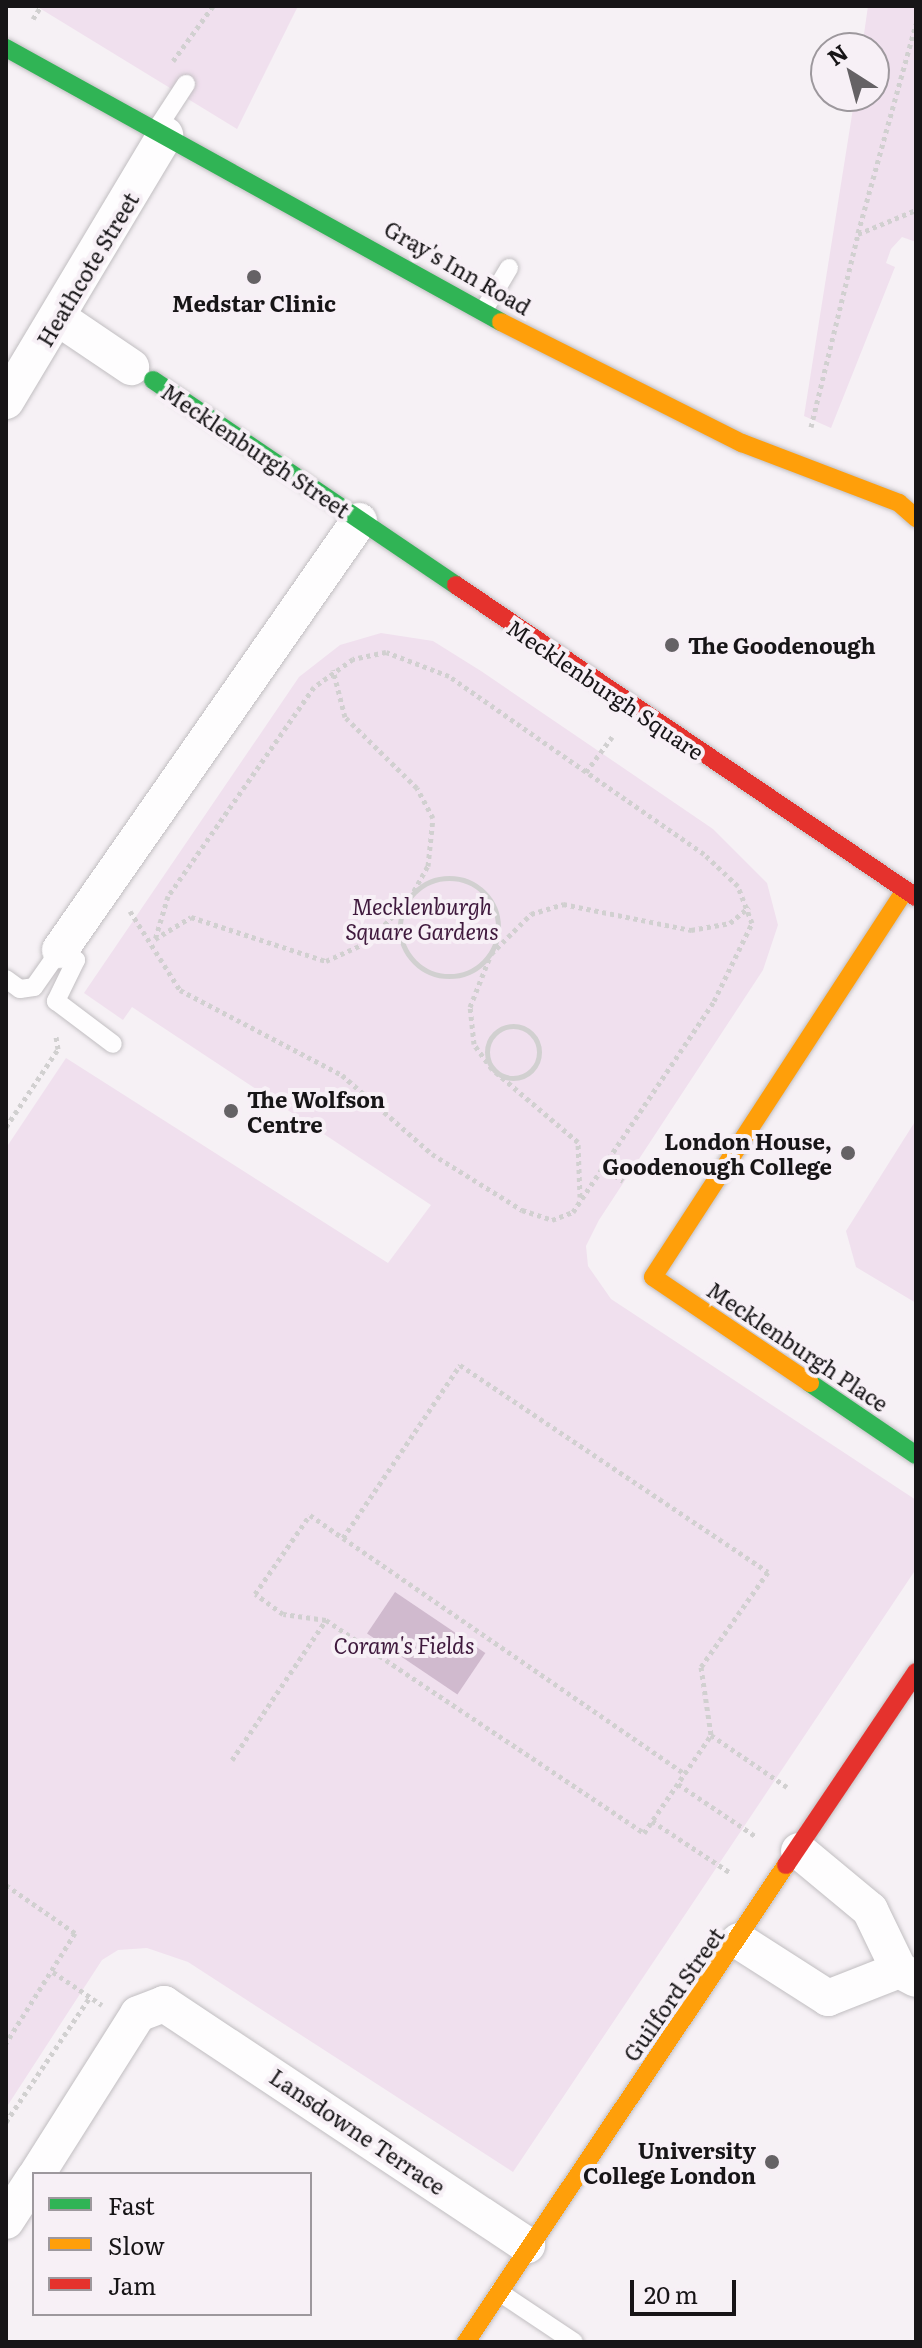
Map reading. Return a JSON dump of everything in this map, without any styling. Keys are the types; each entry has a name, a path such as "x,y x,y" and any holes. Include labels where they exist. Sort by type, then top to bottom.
{"main road":[{"name":"Gray's Inn Road","path":"6,48 484,310 742,443 907,501 916,518"},
{"name":"Mecklenburgh Street","path":"142,374 359,521"},
{"name":"Mecklenburgh Square","path":"359,521 910,894 653,1277"},
{"name":"Mecklenburgh Place","path":"653,1277 916,1455"},
{"name":"Guilford Street","path":"466,2342 527,2245 739,1941 916,1672"}],"street":[{"name":"Heathcote Street","path":"6,401 60,319 161,133"},
{"name":"Mecklenburgh Street","path":"60,319 142,374"},
{"path":"60,950 359,521"},
{"path":"739,1941 828,1998 908,1975 870,1910 799,1851"},
{"name":"Lansdowne Terrace","path":"38,2172 138,2014 164,2004 190,2016 527,2245"},
{"path":"6,2221 32,2181"}],"lane":[{"path":"161,133 186,84"},
{"path":"484,310 509,268"},
{"path":"6,979 20,989 34,987 60,950 76,960 56,1001 113,1044"},
{"path":"499,2292 574,2342"}],"path":[{"path":"803,442 916,24"},
{"path":"858,234 916,210"},
{"path":"386,652 423,661 704,854 749,907 752,923 741,957 573,1212 536,1216 432,1154 342,1075 180,990 163,973 155,940 168,896 297,708 333,670 386,652"},
{"path":"333,670 345,717 417,788 433,818 428,866 410,898 399,937 418,966 447,976 491,954 531,914 563,904 691,930 730,923 749,907"},
{"path":"155,940 191,917 326,961 368,942 410,898 441,879 477,887 499,921 491,954 470,1007 474,1044 492,1069 578,1142 585,1178 573,1212"},
{"path":"100,890 155,940"},
{"path":"6,1127 58,1049 36,1013 34,987"},
{"path":"519,1026 533,1037 539,1054 530,1070 515,1078 492,1069 487,1050 497,1032 519,1026"},
{"path":"601,1167 623,1181"},
{"path":"343,1538 460,1365 768,1572 701,1667 711,1735 685,1774 644,1833 326,1620 283,1614 255,1594 310,1515 343,1538 685,1774"},
{"path":"232,1760 326,1620"},
{"path":"711,1735 787,1787"},
{"path":"678,1784 755,1836"},
{"path":"652,1821 731,1873"},
{"path":"6,1885 75,1933 6,2043"},
{"path":"53,1972 110,2010"},
{"path":"6,2122 90,1997"}],"green space":[{"path":"36,6 298,6 237,129"},
{"path":"868,6 916,6 916,242 902,237 891,249 886,263 895,267 831,428 804,416 852,112 890,112 890,32 864,32"},
{"name":"Coram's Fields","path":"381,633 433,641 481,671 713,829 767,883 778,925 763,970 599,1220 586,1246 588,1266 611,1299 916,1500 916,1569 513,2172 188,1962 147,1948 118,1950 102,1960 6,2108 6,1148 66,1058 388,1263 431,1205 132,1007 123,1020 84,993 299,677 340,645"},
{"path":"916,1120 916,1303 856,1267 846,1231"}],"shaded area":[{"path":"395,1592 485,1653 457,1694 367,1633"}],"traffic: fast":[{"path":"6,48 501,322"},
{"path":"153,380 456,585"},
{"path":"810,1383 916,1455"}],"traffic: slow":[{"path":"501,322 742,443 899,503 916,518"},
{"path":"810,1383 653,1277 905,891"},
{"path":"466,2342 786,1865"}],"traffic: jam":[{"path":"456,585 916,897"},
{"path":"786,1865 916,1672"}],"place":[{"name":"Medstar Clinic","path":"254,277"},
{"name":"The Goodenough","path":"672,645"},
{"name":"The Wolfson Centre","path":"231,1111"},
{"name":"London House, Goodenough College","path":"848,1153"},
{"name":"University College London","path":"772,2162"}],"park label":[{"name":"Mecklenburgh Square Gardens","path":"422,918"}]}
